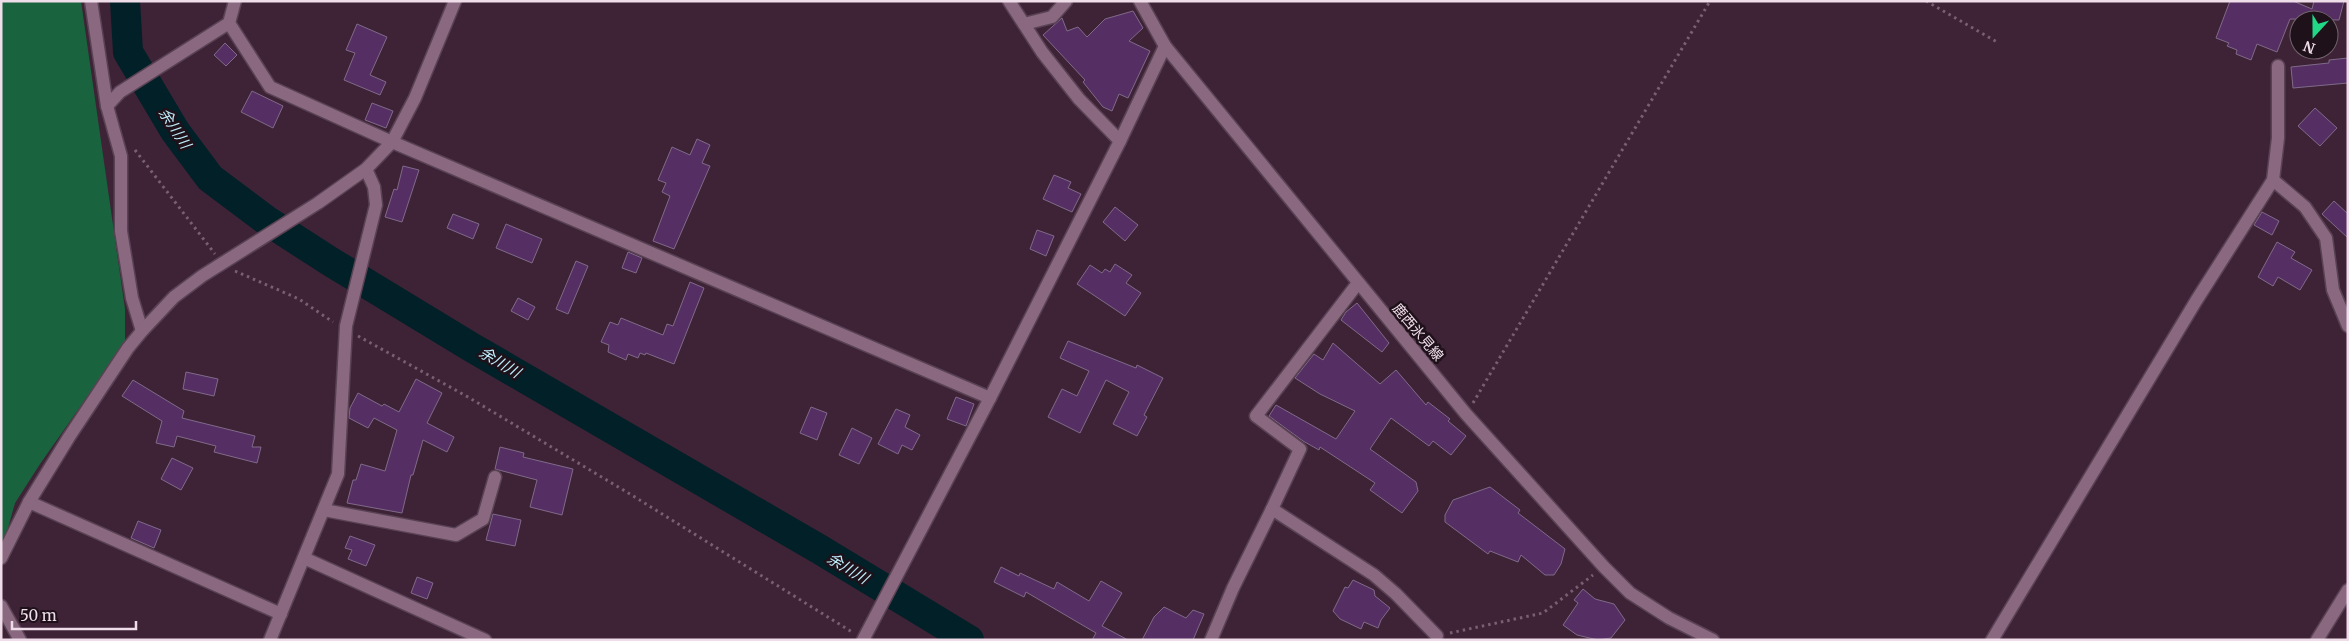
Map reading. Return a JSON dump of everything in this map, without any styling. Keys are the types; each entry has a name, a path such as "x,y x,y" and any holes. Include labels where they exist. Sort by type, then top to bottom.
{"street":[{"path":"91,1 107,106 121,156 121,231 132,298 142,331"},
{"path":"107,106 120,92 229,24 235,1"},
{"path":"1,558 29,502 95,396 142,331 174,297 226,259 318,203 366,170 392,142 415,98 455,1"},
{"path":"1010,1 1042,52 1079,99 1120,141"},
{"path":"1024,24 1052,17 1066,1"},
{"name":"鹿西氷見線","path":"1140,1 1166,46 1466,414 1604,567 1630,593 1669,618 1713,640"},
{"path":"229,24 270,87 392,142 990,398"},
{"path":"863,639 906,554 990,398 1166,46"},
{"path":"1992,640 2191,310 2273,180 2278,138 2278,66"},
{"path":"270,640 338,474 346,328 366,236 376,205 374,188 366,170"},
{"path":"2273,180 2305,207 2326,238 2333,290 2348,326"},
{"path":"1211,640 1233,588 1300,449 1256,416 1358,283"},
{"path":"324,510 456,535 483,519 495,477"},
{"path":"29,502 281,614"},
{"path":"1272,509 1374,575 1396,594 1437,636"},
{"path":"304,558 485,640"},
{"path":"2317,640 2348,590"},
{"path":"1,606 20,640"}],"path":[{"path":"1466,414 1710,1"},
{"path":"1926,1 1997,42"},
{"path":"132,143 189,223 240,274 299,299 346,328 468,397 613,483 863,639"},
{"path":"1437,636 1543,613 1604,567"}],"green space":[{"path":"1,1 81,1 125,309 125,360 94,387 40,464 15,503 1,553"}],"shaded area":[{"path":"123,1 134,1 133,50"}],"building":[{"path":"2230,1 2293,1 2312,9 2314,1 2344,1 2339,20 2339,10 2289,10 2289,22 2277,52 2257,44 2251,60 2236,54 2237,50 2227,46 2229,43 2216,38"},
{"path":"1133,11 1143,28 1129,41 1150,51 1128,98 1119,94 1112,111 1103,107 1083,82 1085,80 1043,35 1062,18 1067,31 1078,27 1087,37 1105,19"},
{"path":"357,24 387,37 370,75 386,82 380,95 344,80 355,53 346,50"},
{"path":"225,43 237,55 226,66 214,55"},
{"path":"2348,58 2348,83 2293,88 2291,67 2329,63 2329,60"},
{"path":"252,91 283,106 273,128 241,112"},
{"path":"372,103 393,111 386,128 365,120"},
{"path":"2315,108 2337,128 2320,146 2298,126"},
{"path":"697,139 710,145 702,163 710,166 674,249 653,241 670,196 662,192 666,183 658,180 672,147 690,155"},
{"path":"403,166 419,170 402,222 385,217 394,189 397,190"},
{"path":"1054,175 1071,182 1068,188 1081,194 1072,212 1043,199"},
{"path":"2334,201 2348,214 2348,238 2322,214"},
{"path":"1115,207 1138,225 1125,241 1103,222"},
{"path":"2262,212 2279,221 2272,235 2254,225"},
{"path":"453,214 479,224 473,239 447,228"},
{"path":"506,224 542,239 532,263 496,248"},
{"path":"1037,230 1054,236 1046,256 1030,249"},
{"path":"2277,242 2295,252 2291,258 2312,270 2300,290 2278,277 2273,286 2258,277"},
{"path":"628,252 642,258 636,273 622,268"},
{"path":"576,261 588,266 568,314 556,309"},
{"path":"1115,264 1132,275 1126,283 1141,293 1125,316 1077,284 1090,265 1102,273 1105,269 1110,272"},
{"path":"690,282 704,288 674,364 646,353 645,355 640,353 638,358 628,354 626,360 608,352 609,345 601,342 610,322 618,325 621,318 663,335 667,324 673,326"},
{"path":"518,298 535,307 528,320 511,311"},
{"path":"1357,303 1389,343 1382,352 1341,320 1346,312"},
{"path":"1068,341 1136,368 1137,365 1163,378 1144,415 1147,417 1137,436 1113,424 1129,392 1106,380 1080,433 1048,417 1062,389 1077,396 1089,371 1060,358"},
{"path":"1333,343 1380,384 1396,370 1426,405 1428,402 1450,419 1448,421 1466,436 1451,455 1433,441 1429,446 1391,418 1370,449 1416,482 1418,491 1402,513 1370,490 1375,483 1320,447 1319,450 1303,441 1269,416 1276,405 1336,439 1355,411 1320,394 1295,378 1314,354 1323,360"},
{"path":"186,372 218,379 214,396 183,389"},
{"path":"416,379 442,393 427,423 454,437 447,452 423,440 413,475 411,475 402,513 347,503 353,480 356,480 361,464 385,471 397,430 374,418 368,428 349,418 350,408 358,393 382,406 384,404 399,412"},
{"path":"133,380 184,411 182,418 255,436 252,447 261,447 257,463 214,452 216,446 177,436 174,447 156,443 162,421 122,396"},
{"path":"956,397 974,404 966,426 947,419"},
{"path":"811,407 827,413 817,440 800,433"},
{"path":"896,409 910,415 905,427 920,435 912,450 902,445 898,454 878,444"},
{"path":"852,428 872,438 859,464 839,455"},
{"path":"500,447 524,453 523,457 573,469 562,515 530,507 537,480 495,469"},
{"path":"172,458 193,468 181,490 161,479"},
{"path":"1490,487 1520,510 1518,513 1565,549 1561,564 1554,575 1545,575 1521,555 1518,562 1490,551 1488,554 1445,522 1445,515 1453,500"},
{"path":"493,514 521,520 515,546 486,540"},
{"path":"138,521 161,530 154,548 131,538"},
{"path":"350,536 375,545 366,566 348,559 352,550 345,548"},
{"path":"1001,567 1019,576 1020,573 1054,589 1057,582 1089,601 1101,581 1122,593 1102,626 1128,640 1092,640 1096,633 1026,592 1024,597 994,582"},
{"path":"417,577 433,583 427,599 411,593"},
{"path":"1353,580 1374,590 1375,596 1390,608 1381,620 1378,628 1364,622 1361,629 1340,619 1333,611 1345,587 1348,588"},
{"path":"1583,589 1595,599 1614,604 1625,620 1611,638 1598,640 1577,635 1563,625 1578,603 1574,600"},
{"path":"1164,607 1186,618 1193,610 1204,614 1193,640 1142,640 1154,617"}],"waterway":[{"name":"余川川","path":"125,1 128,52 175,131 210,178 266,220 331,262 471,347 819,549 969,640"}]}
